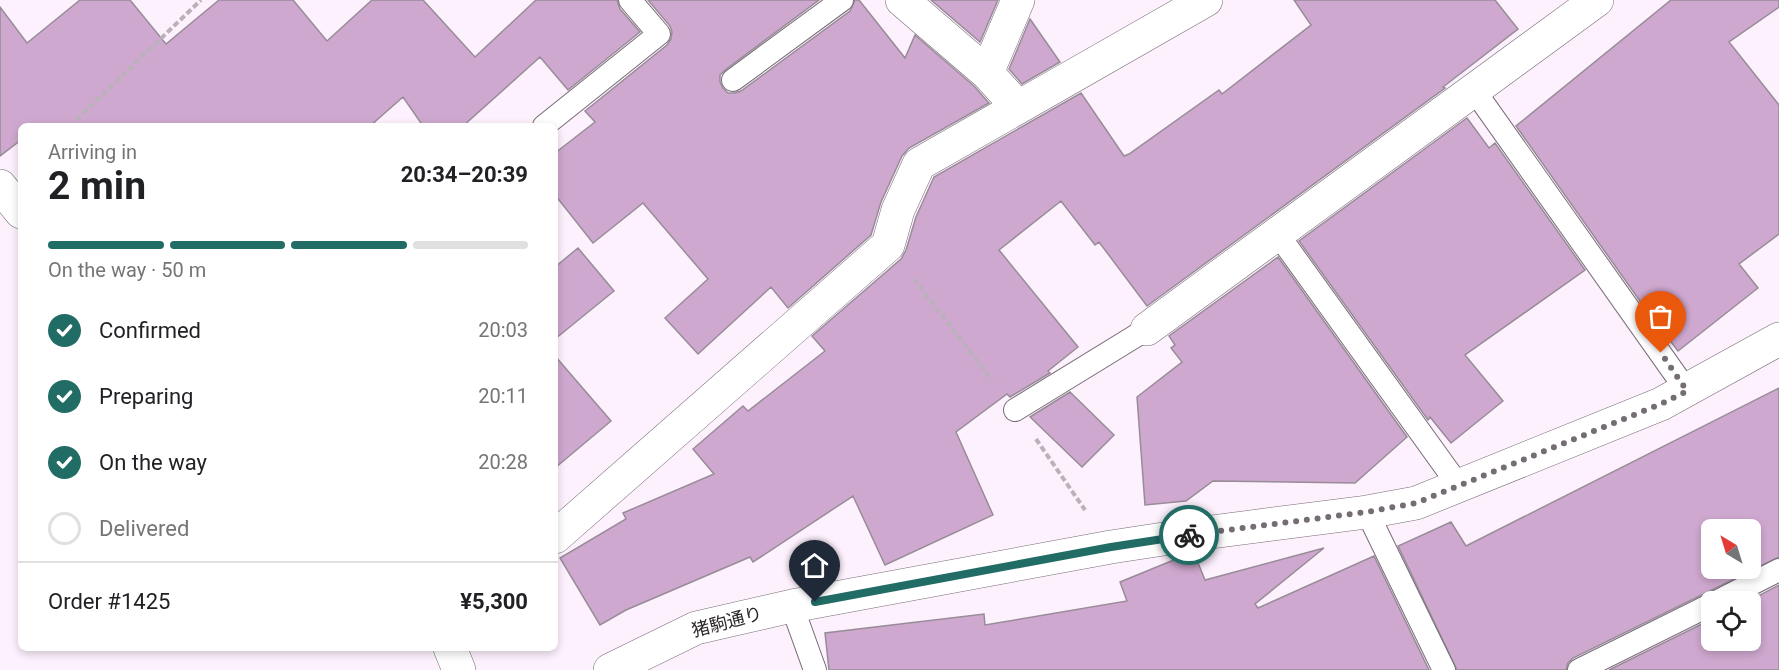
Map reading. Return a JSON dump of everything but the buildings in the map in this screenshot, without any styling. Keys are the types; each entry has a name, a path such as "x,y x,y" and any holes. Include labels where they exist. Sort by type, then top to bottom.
{"street":[{"path":"902,0 987,73 1018,107"},
{"path":"987,73 1018,0"},
{"path":"558,534 888,244 898,210 919,165 1206,0"},
{"path":"1147,328 1597,0"},
{"path":"0,186 18,208"},
{"name":"猪駒通り","path":"610,670 696,628 792,606 1111,547 1367,512 1416,503 1661,404 1779,339"},
{"path":"451,651 459,670"}],"lane":[{"path":"548,123 658,34 630,0"},
{"path":"733,80 842,0"},
{"path":"1474,90 1687,391"},
{"path":"1277,233 1459,486"},
{"path":"1015,410 1147,328"},
{"path":"1367,512 1444,670"},
{"path":"1738,591 1779,570"},
{"path":"792,606 815,670"},
{"path":"1579,670 1701,609"}],"path":[{"path":"73,123 201,0"},
{"path":"888,244 1015,410 1111,547"}],"way so far":[{"path":"1189,535 1367,512 1416,503 1661,404 1687,391 1661,353"}],"route":[{"path":"815,602 1111,547 1189,535"}]}
